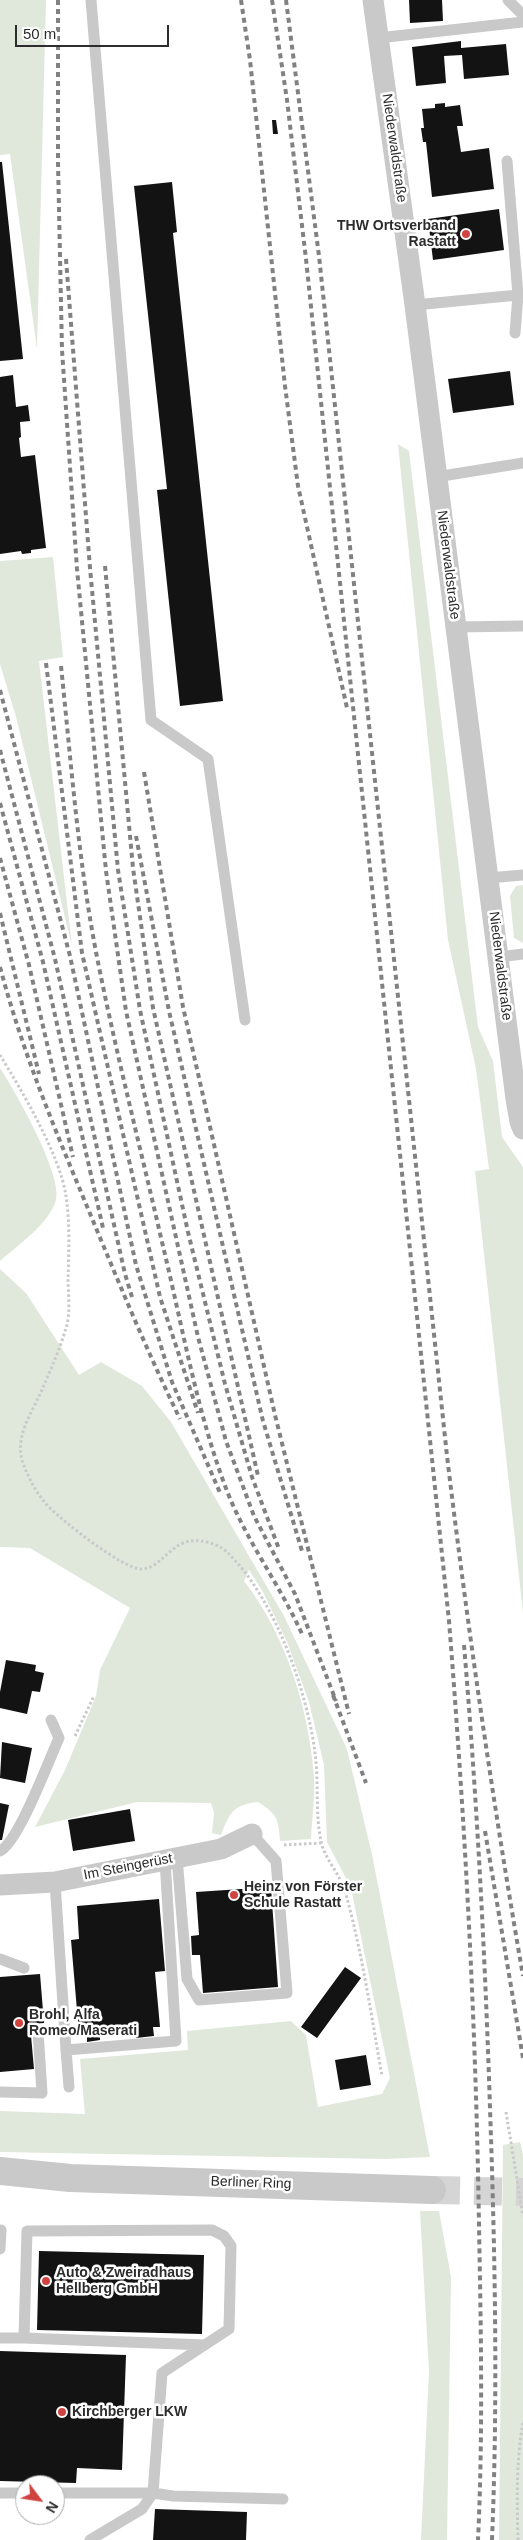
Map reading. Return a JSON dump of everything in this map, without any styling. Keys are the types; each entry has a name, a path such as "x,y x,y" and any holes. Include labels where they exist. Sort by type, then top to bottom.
{"street":[{"name":"Niederwaldstraße","path":"374,0 415,305 518,1114 523,1129"},
{"name":"Im Steingerüst","path":"0,1886 55,1882 221,1849 252,1834"},
{"name":"Berliner Ring","path":"0,2171 70,2178 432,2190"},
{"name":"Berliner Ring","path":"0,2187 70,2178"}],"lane":[{"path":"90,0 151,720 208,759 245,1020"},
{"path":"508,0 523,15"},
{"path":"378,38 523,22"},
{"path":"507,161 518,295 516,332"},
{"path":"415,305 518,295"},
{"path":"436,477 523,463"},
{"path":"456,627 523,626"},
{"path":"488,878 523,874"},
{"path":"499,957 523,954"},
{"path":"0,1851 6,1849 16,1834 59,1738 52,1720"},
{"path":"171,1859 188,1979 199,2000 287,1993 276,1861 252,1834"},
{"path":"66,2050 176,2041 171,1859"},
{"path":"55,1882 68,2087"},
{"path":"0,1959 24,1968"},
{"path":"0,2092 42,2093 38,2031"},
{"path":"0,2249 1,2230"},
{"path":"24,2338 27,2231 212,2230 224,2236 231,2246 229,2329 162,2373 153,2493 142,2509 90,2540"},
{"path":"0,2338 205,2345"},
{"path":"0,2493 15,2493"},
{"path":"65,2493 153,2493 172,2496 283,2499"}],"path":[{"path":"0,1055 18,1084 60,1169 67,1204 69,1236 67,1325 40,1393 27,1418 22,1438 21,1458 32,1484 49,1507 90,1540 129,1566 143,1569 158,1562 183,1543 202,1542 219,1546 229,1553 264,1600 292,1661 310,1718 315,1753 321,1842 344,1888 382,2076"},
{"path":"252,1834 279,1846 321,1842"},
{"path":"506,2112 523,2216"},
{"path":"518,2540 516,2487 523,2422"}],"shaded area":[{"path":"0,0 46,0 37,349 10,154 0,155"},
{"path":"398,444 409,451 478,1027 493,1061 502,1137 523,1167 523,1613 475,1171 489,1169 476,1069 448,940"},
{"path":"53,557 63,657 39,661 72,946 16,717 0,664 0,561"},
{"path":"523,885 523,943 514,938 510,896 516,886"},
{"path":"0,1068 16,1095 45,1153 56,1188 56,1200 53,1209 40,1225 0,1261"},
{"path":"0,1269 26,1293 79,1375 101,1362 142,1386 171,1422 284,1616 347,1749 373,1859 430,2157 385,2159 0,2152 0,2111 85,2114 80,2059 188,2050 187,2031 291,2021 306,2035 318,2107 382,2094 390,2078 351,1888 327,1842 324,1765 309,1702 287,1642 263,1592 249,1570 244,1581 259,1602 283,1649 301,1699 307,1725 314,1777 311,1839 280,1841 279,1827 273,1813 258,1802 243,1805 233,1811 221,1835 212,1833 214,1813 211,1803 137,1802 35,1827 65,1770 96,1696 100,1670 130,1608 30,1548 0,1547"},
{"path":"520,2142 523,2155 523,2540 499,2540 503,2145"},
{"path":"420,2211 439,2211 451,2277 447,2540 421,2540 429,2371"}],"building":[{"path":"409,0 442,0 443,21 410,23"},
{"path":"461,41 461,48 506,44 509,75 464,79 462,55 444,56 446,83 416,86 412,47"},
{"path":"445,103 445,107 460,105 463,126 457,126 461,152 489,148 494,189 432,197 426,142 423,142 421,128 424,128 422,109 435,108 435,104"},
{"path":"272,120 276,120 278,134 273,134"},
{"path":"0,162 2,162 23,359 0,361"},
{"path":"172,182 177,232 173,233 223,701 180,706 157,490 167,489 134,186"},
{"name":"THW Ortsverband Rastatt","path":"499,209 504,250 433,260 428,219"},
{"path":"510,371 514,405 453,413 448,379"},
{"path":"13,375 16,407 28,405 30,421 20,422 21,457 35,455 46,548 31,550 31,553 22,554 21,551 0,554 0,377"},
{"path":"6,1660 36,1665 35,1671 44,1673 40,1692 32,1691 27,1714 0,1708 0,1692"},
{"path":"2,1742 32,1748 25,1783 0,1778"},
{"path":"0,1803 9,1805 2,1840 0,1840"},
{"path":"130,1809 135,1841 73,1851 68,1820"},
{"path":"271,1887 278,1987 203,1993 200,1955 192,1955 191,1936 199,1935 196,1892"},
{"path":"159,1899 165,1971 155,1972 160,2027 153,2027 154,2036 136,2038 135,2029 100,2032 100,2040 87,2042 87,2033 79,2034 71,1940 79,1939 77,1906"},
{"path":"345,1967 361,1978 317,2038 301,2027"},
{"name":"Brohl, Alfa Romeo/Maserati","path":"40,1974 44,2023 30,2024 34,2069 0,2072 0,1977"},
{"path":"366,2055 371,2085 340,2090 335,2060"},
{"path":"39,2251 204,2255 202,2334 37,2330"},
{"name":"Kirchberger LKW","path":"0,2351 126,2355 122,2470 77,2468 76,2483 65,2483 65,2475 15,2475 15,2481 0,2481"},
{"path":"155,2509 247,2512 246,2540 153,2540"}],"tunnel":[{"path":"432,2190 523,2192"}],"railway":[{"path":"58,0 58,162 62,350 77,569 106,871 126,1011 198,1337 226,1441 254,1516 295,1594 336,1701"},
{"path":"241,0 250,60 285,386 298,486 347,708"},
{"path":"272,0 287,100 306,259 449,1621 465,1847 475,2075 481,2383 478,2540"},
{"path":"286,0 319,256 447,1456 482,1716 523,1976"},
{"path":"66,259 90,568 118,870 140,1010 188,1232 225,1384 252,1477 279,1549"},
{"path":"105,566 133,868 153,1008 258,1476"},
{"path":"46,663 82,953 160,1297 198,1413"},
{"path":"61,666 80,845 96,952 119,1061 191,1368 207,1431 227,1491 244,1528 302,1634"},
{"path":"0,690 70,956 136,1265 172,1382 221,1495"},
{"path":"0,750 55,959 125,1274 132,1297"},
{"path":"144,772 183,1007 275,1415 349,1714"},
{"path":"0,803 43,962 103,1228"},
{"path":"136,836 169,1011 263,1421 302,1551"},
{"path":"0,858 29,965 73,1157"},
{"path":"0,913 39,1074"},
{"path":"0,967 28,1058 50,1116 155,1366 180,1419"},
{"path":"464,1645 480,1876 492,2162 495,2378 492,2540"},
{"path":"333,1695 366,1783"},
{"path":"485,1831 523,2058"}],"place":[{"name":"THW Ortsverband Rastatt","path":"466,234"},
{"name":"Heinz von Förster Schule Rastatt","path":"234,1895"},
{"name":"Brohl, Alfa Romeo/Maserati","path":"19,2023"},
{"name":"Auto & Zweiradhaus Hellberg GmbH","path":"46,2281"},
{"name":"Kirchberger LKW","path":"62,2412"}]}
